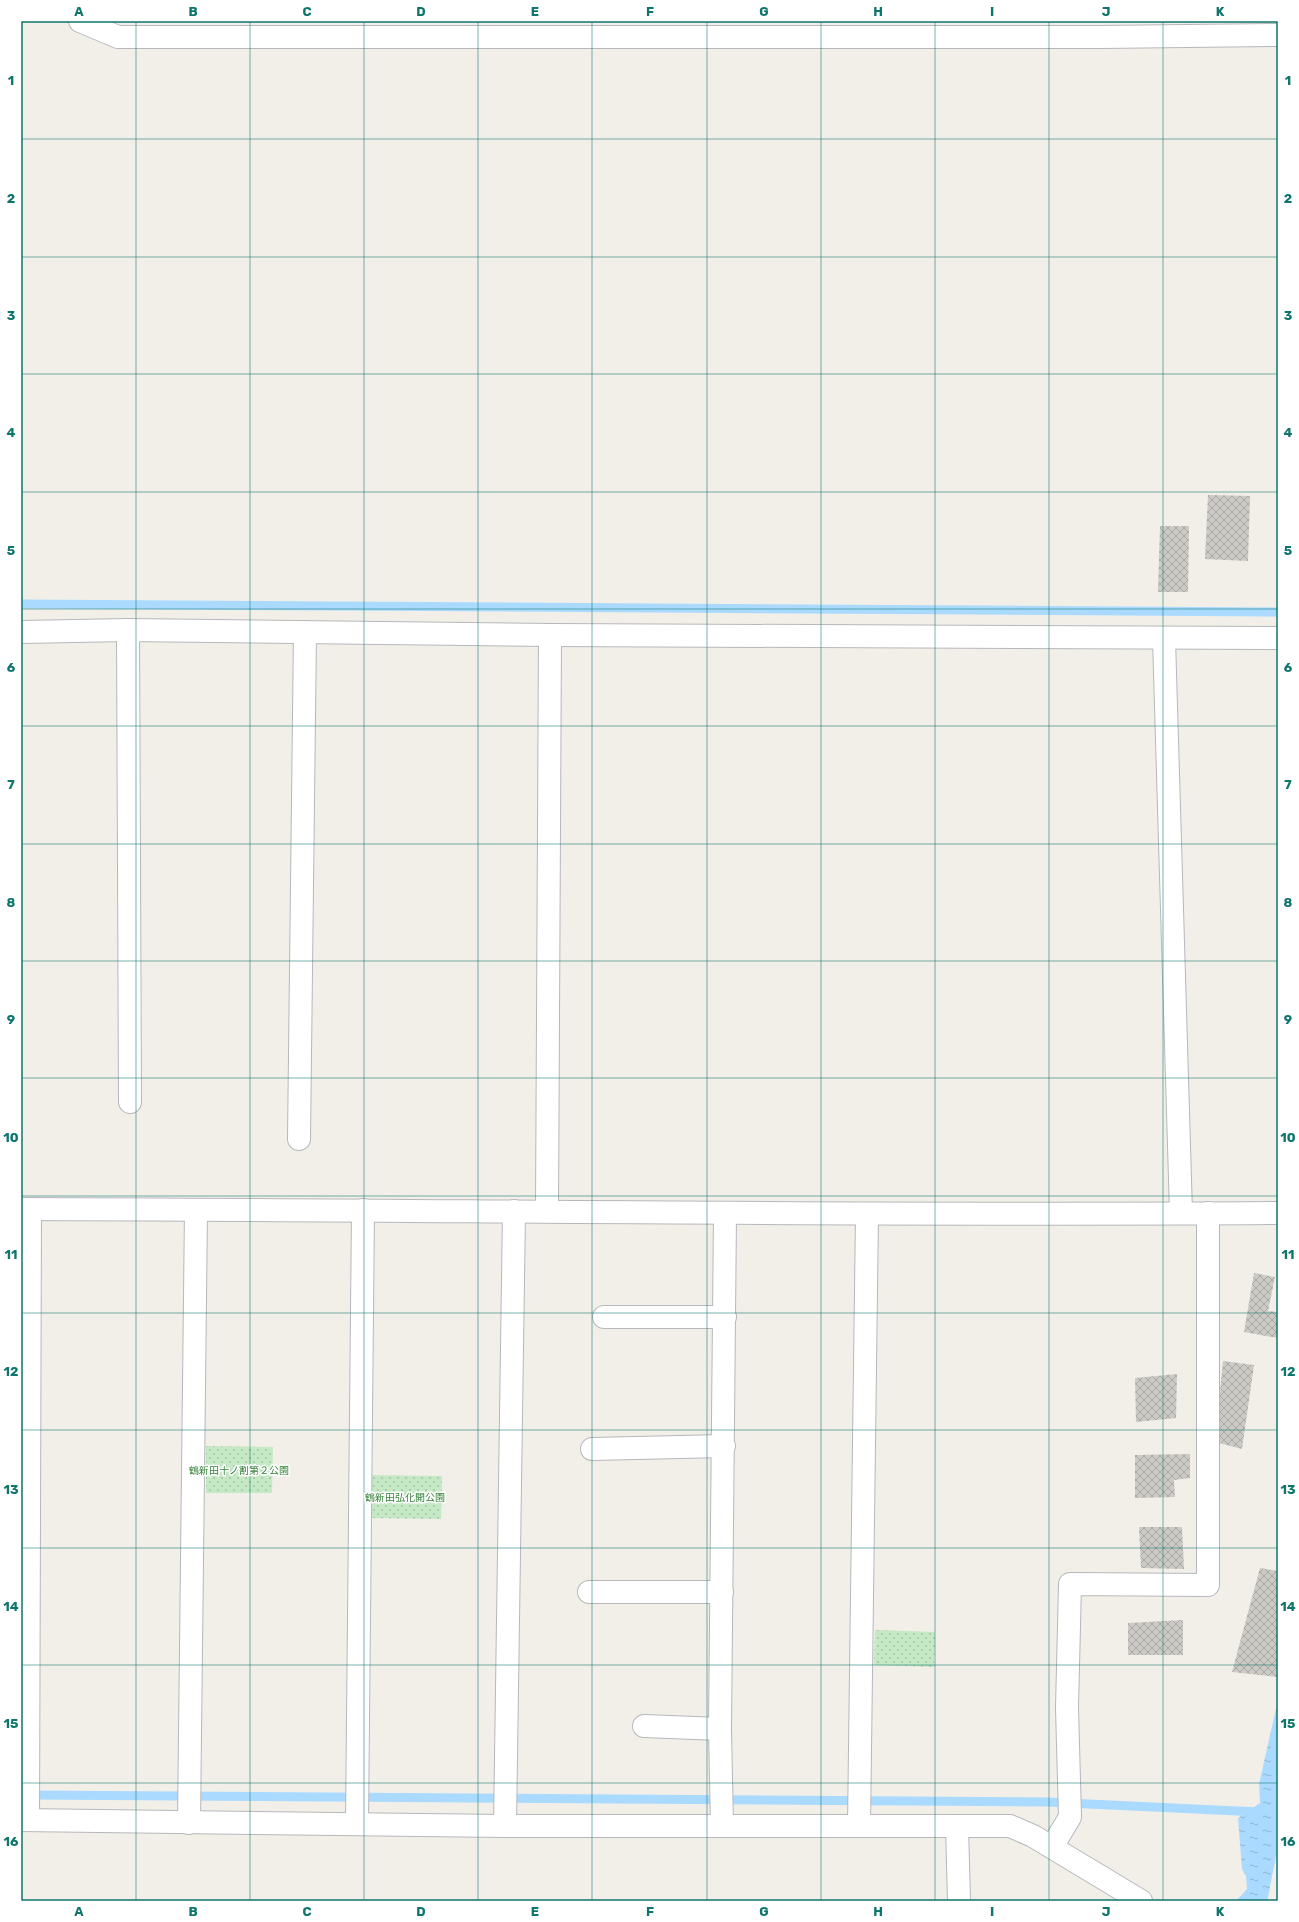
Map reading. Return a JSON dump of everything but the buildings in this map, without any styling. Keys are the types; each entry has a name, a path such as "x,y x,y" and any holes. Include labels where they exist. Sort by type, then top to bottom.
{"street":[{"path":"80,21 118,37 1278,36"},
{"path":"128,630 130,1102"},
{"path":"21,632 128,630 550,635 1164,639 1278,638"},
{"path":"299,1139 305,632"},
{"path":"547,1211 550,635"},
{"path":"1164,639 1181,1213"},
{"path":"1141,1901 1033,1836 1010,1826 957,1826 859,1810 357,1807 26,1808 25,1209 547,1211 725,1214 1278,1213"},
{"path":"190,1807 196,1210"},
{"path":"357,1807 364,1210"},
{"path":"505,1809 514,1211"},
{"path":"722,1809 720,1729 724,1446 725,1214"},
{"path":"859,1810 866,1214"},
{"path":"1052,1847 1070,1817 1067,1708 1070,1584 1208,1585 1208,1214"},
{"path":"604,1317 725,1317"},
{"path":"592,1449 724,1446"},
{"path":"589,1592 722,1592"},
{"path":"644,1726 720,1729"},
{"path":"957,1826 959,1901"}],"green space":[{"name":"鶴新田十ノ割第２公園","path":"206,1446 273,1447 272,1493 206,1493"},
{"name":"鶴新田弘化開公園","path":"370,1475 442,1476 441,1519 369,1518"},
{"path":"875,1630 935,1632 934,1667 874,1665"}],"water":[{"path":"1278,1700 1278,1846 1268,1897 1267,1901 1236,1901 1247,1889 1246,1876 1242,1869 1238,1818 1260,1803 1259,1784"}],"waterway":[{"path":"21,604 1278,612"},
{"path":"28,1795 1046,1802 1259,1812"}]}
